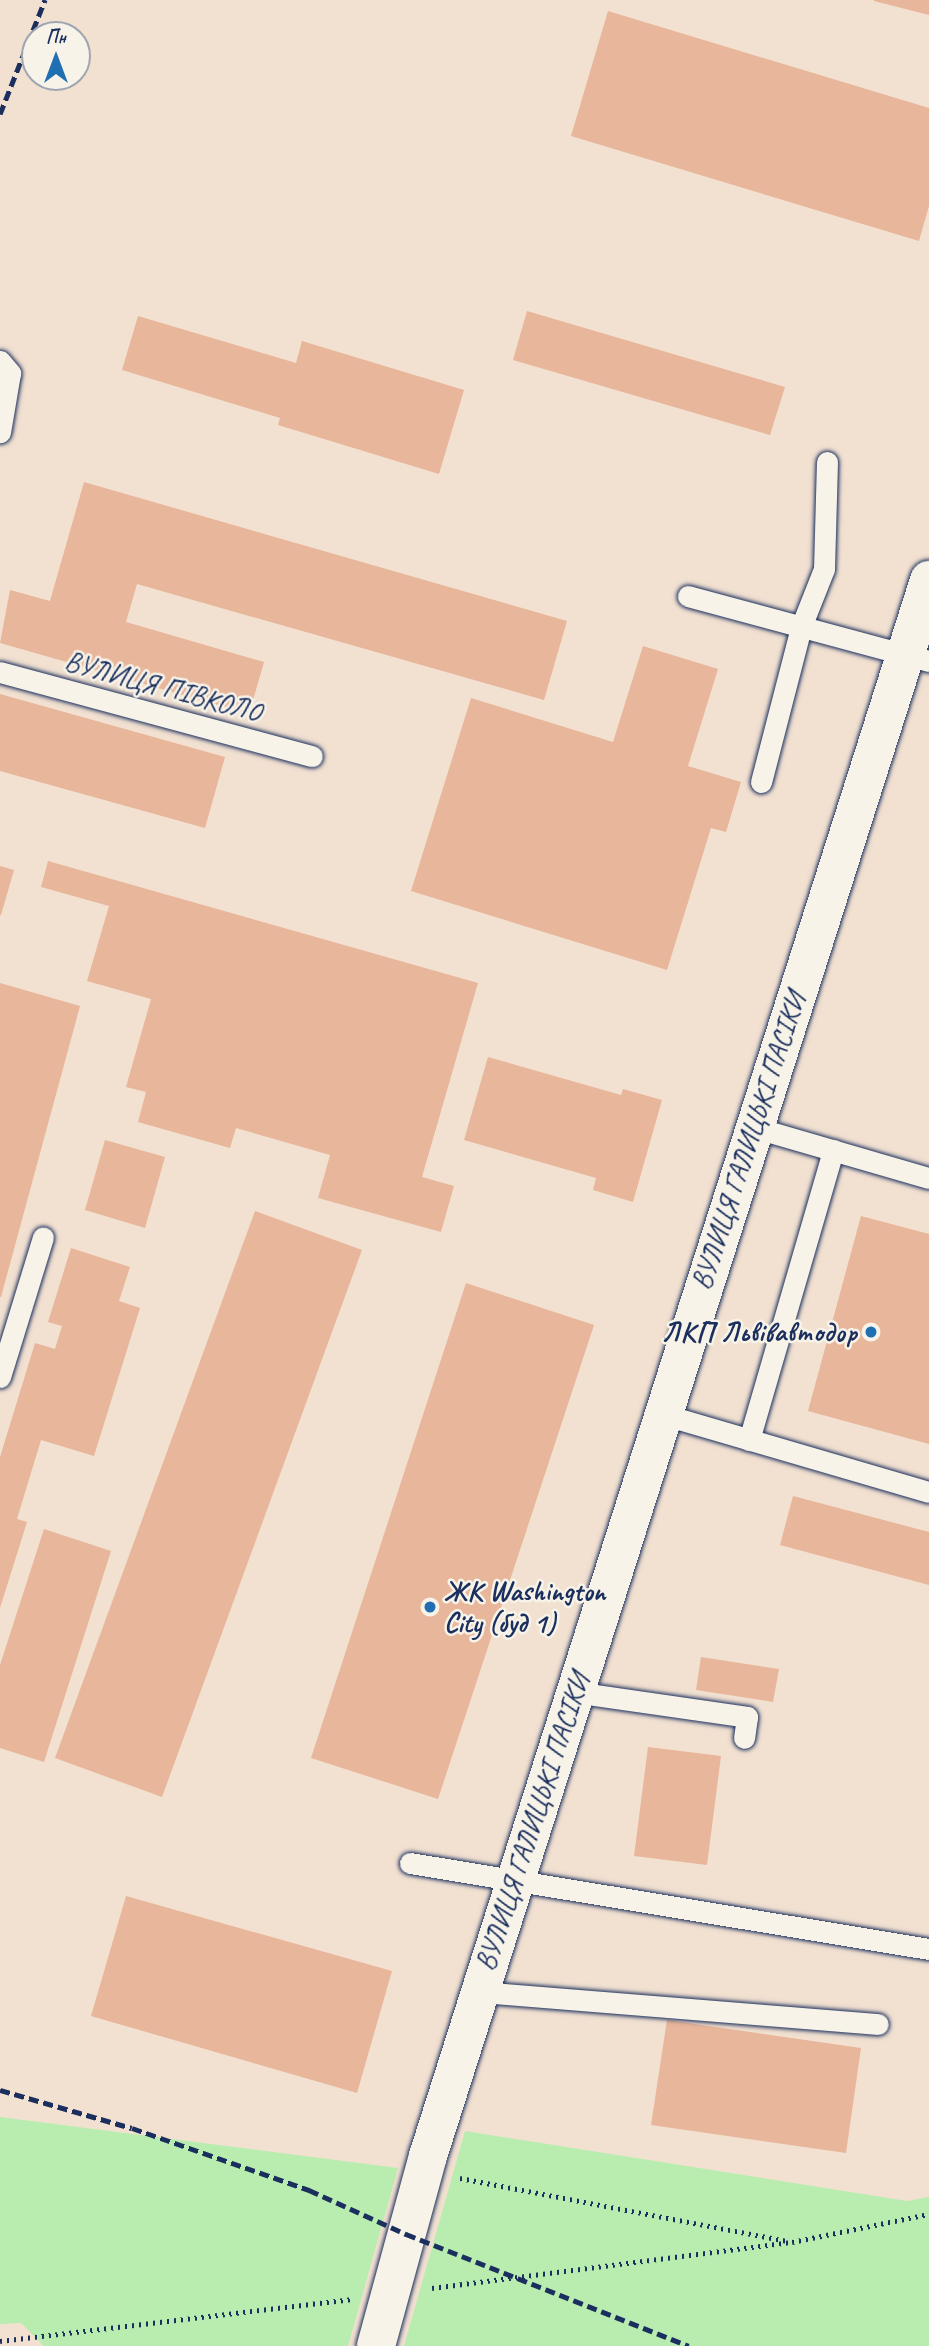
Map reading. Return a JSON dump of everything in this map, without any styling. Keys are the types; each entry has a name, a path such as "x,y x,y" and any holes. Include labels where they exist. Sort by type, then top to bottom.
{"street":[{"name":"ВУЛИЦЯ ГАЛИЦЬКІ ПАСІКИ","path":"376,2346 424,2171 753,1127 916,658 929,579"}],"lane":[{"path":"0,361 10,373 0,432"},
{"path":"761,782 801,627 824,569 827,462"},
{"path":"688,596 916,658"},
{"name":"ВУЛИЦЯ ПІВКОЛО","path":"0,672 312,756"},
{"path":"753,1127 929,1178"},
{"path":"749,1440 834,1150"},
{"path":"0,1377 43,1237"},
{"path":"662,1414 929,1492"},
{"path":"574,1692 747,1717 744,1738"},
{"path":"410,1863 929,1949"},
{"path":"480,1992 878,2024"}],"path":[{"path":"424,2171 792,2242"},
{"path":"0,2341 792,2242 929,2214"}],"green space":[{"path":"0,2117 398,2168 348,2346 44,2346 21,2323 0,2324"},
{"path":"465,2131 907,2201 929,2197 929,2346 404,2346"}],"building":[{"path":"874,0 929,0 929,15 874,1"},
{"path":"608,11 929,108 929,206 919,241 571,136"},
{"path":"527,311 785,387 770,435 513,360"},
{"path":"138,316 296,363 302,341 464,390 439,474 278,425 280,418 122,370"},
{"path":"84,482 567,621 544,700 137,584 126,622 264,662 249,714 0,643 10,590 50,601"},
{"path":"643,646 718,669 688,766 741,782 726,832 711,828 667,970 411,891 471,698 613,742"},
{"path":"0,694 225,757 205,828 0,771"},
{"path":"48,861 478,983 422,1177 454,1186 441,1232 318,1198 330,1155 236,1128 230,1148 138,1122 146,1092 126,1087 151,999 87,981 109,906 41,887"},
{"path":"0,866 14,870 1,915 0,915"},
{"path":"0,983 80,1006 1,1297 0,1297"},
{"path":"488,1057 621,1095 623,1089 662,1100 633,1202 593,1190 596,1178 464,1140"},
{"path":"105,1140 165,1157 145,1228 85,1210"},
{"path":"255,1211 362,1250 162,1797 55,1758"},
{"path":"861,1216 929,1234 929,1444 808,1411"},
{"path":"71,1248 130,1267 119,1301 140,1308 94,1456 41,1440 17,1519 27,1522 0,1608 0,1457 35,1343 55,1349 62,1326 48,1322"},
{"name":"ЖК Washington City (буд 1)","path":"466,1283 594,1325 438,1799 311,1758"},
{"path":"793,1496 929,1532 929,1585 780,1545"},
{"path":"44,1529 111,1551 44,1762 0,1748 0,1665"},
{"path":"701,1657 779,1669 773,1702 696,1690"},
{"path":"648,1747 721,1756 707,1865 634,1856"},
{"path":"126,1896 392,1971 357,2093 91,2016"},
{"path":"667,2020 861,2048 846,2153 651,2125"}],"railway":[{"path":"0,114 45,0"},
{"path":"0,2090 132,2128 309,2190 406,2234 689,2346"}],"place":[{"name":"ЛКП Львівавтодор","path":"871,1332"},
{"name":"ЖК Washington City (буд 1)","path":"430,1607"}]}
